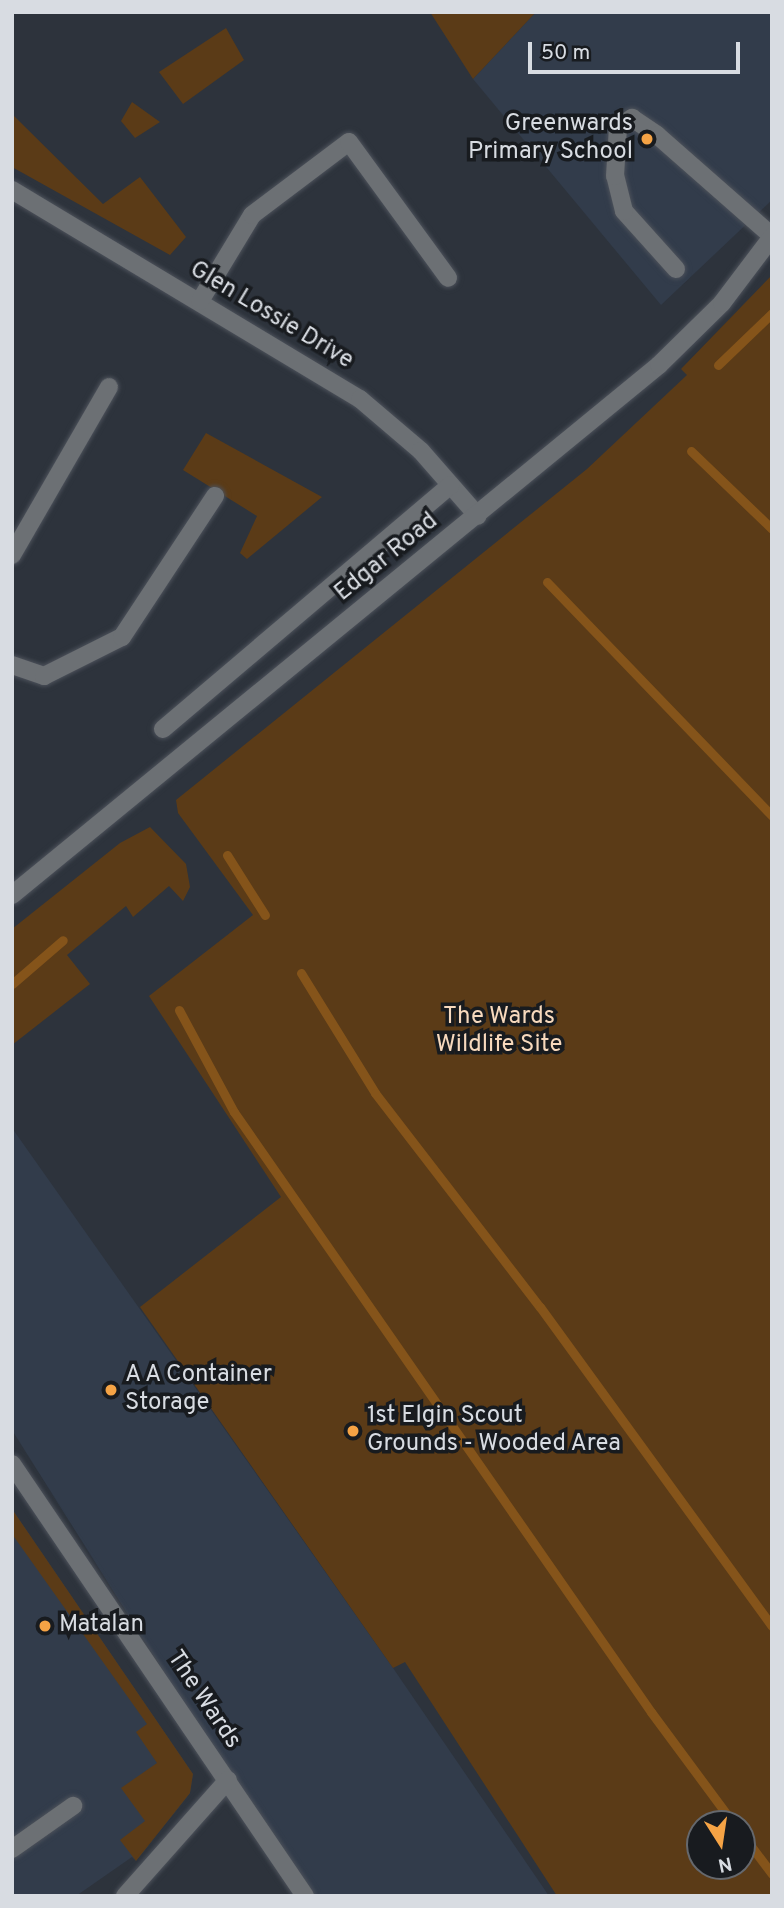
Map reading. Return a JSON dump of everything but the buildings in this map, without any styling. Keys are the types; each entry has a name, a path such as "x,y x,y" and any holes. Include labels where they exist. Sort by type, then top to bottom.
{"street":[{"path":"676,269 624,211 615,176 618,127 632,118 657,135 772,237"},
{"path":"200,301 251,215 349,142 448,278"},
{"name":"Glen Lossie Drive","path":"12,190 360,399 421,451 478,516"},
{"name":"Edgar Road","path":"12,895 478,516 659,365 722,303 772,237"},
{"path":"12,555 109,387"},
{"path":"163,729 451,485"},
{"path":"12,666 44,676 122,637 215,496"},
{"name":"The Wards","path":"12,1464 305,1896"},
{"path":"125,1896 228,1780"},
{"path":"12,1849 74,1806"}],"shaded area":[{"name":"Greenwards Primary School","path":"536,12 772,12 772,200 661,305 473,79"},
{"path":"12,1128 393,1668 549,1896 305,1896 12,1430"},
{"path":"12,1509 193,1774 190,1793 136,1861 132,1857 76,1896 12,1896"}],"green space":[{"path":"430,12 536,12 473,79"},
{"path":"226,28 244,60 183,104 159,72"},
{"path":"132,102 160,122 135,138 121,121"},
{"path":"12,114 103,204 140,177 186,237 170,255 12,167"},
{"name":"The Wards Wildlife Site","path":"772,275 772,1896 557,1896 405,1662 393,1668 140,1307 281,1197 149,996 253,915 178,813 176,800 587,469 687,375 681,369"},
{"path":"206,433 322,497 247,559 240,553 257,516 183,470"},
{"path":"150,827 186,864 190,887 183,901 169,886 133,917 126,906 67,955 90,984 12,1045 12,929 120,843"},
{"path":"12,1509 193,1774 190,1793 136,1861 120,1840 145,1821 121,1788 157,1763 136,1732 147,1724 12,1534"}],"waterway":[{"path":"718,365 772,313"},
{"path":"691,451 772,529"},
{"path":"547,582 772,816"},
{"path":"227,855 265,915"},
{"path":"12,984 63,940"},
{"path":"301,973 375,1093 540,1307 772,1626"},
{"path":"179,1010 234,1112 651,1712 724,1810"},
{"path":"756,1853 772,1874"}],"place":[{"name":"Greenwards Primary School","path":"647,139"},
{"name":"A A Container Storage","path":"111,1390"},
{"name":"1st Elgin Scout Grounds - Wooded Area","path":"353,1431"},
{"name":"Matalan","path":"45,1626"}]}
